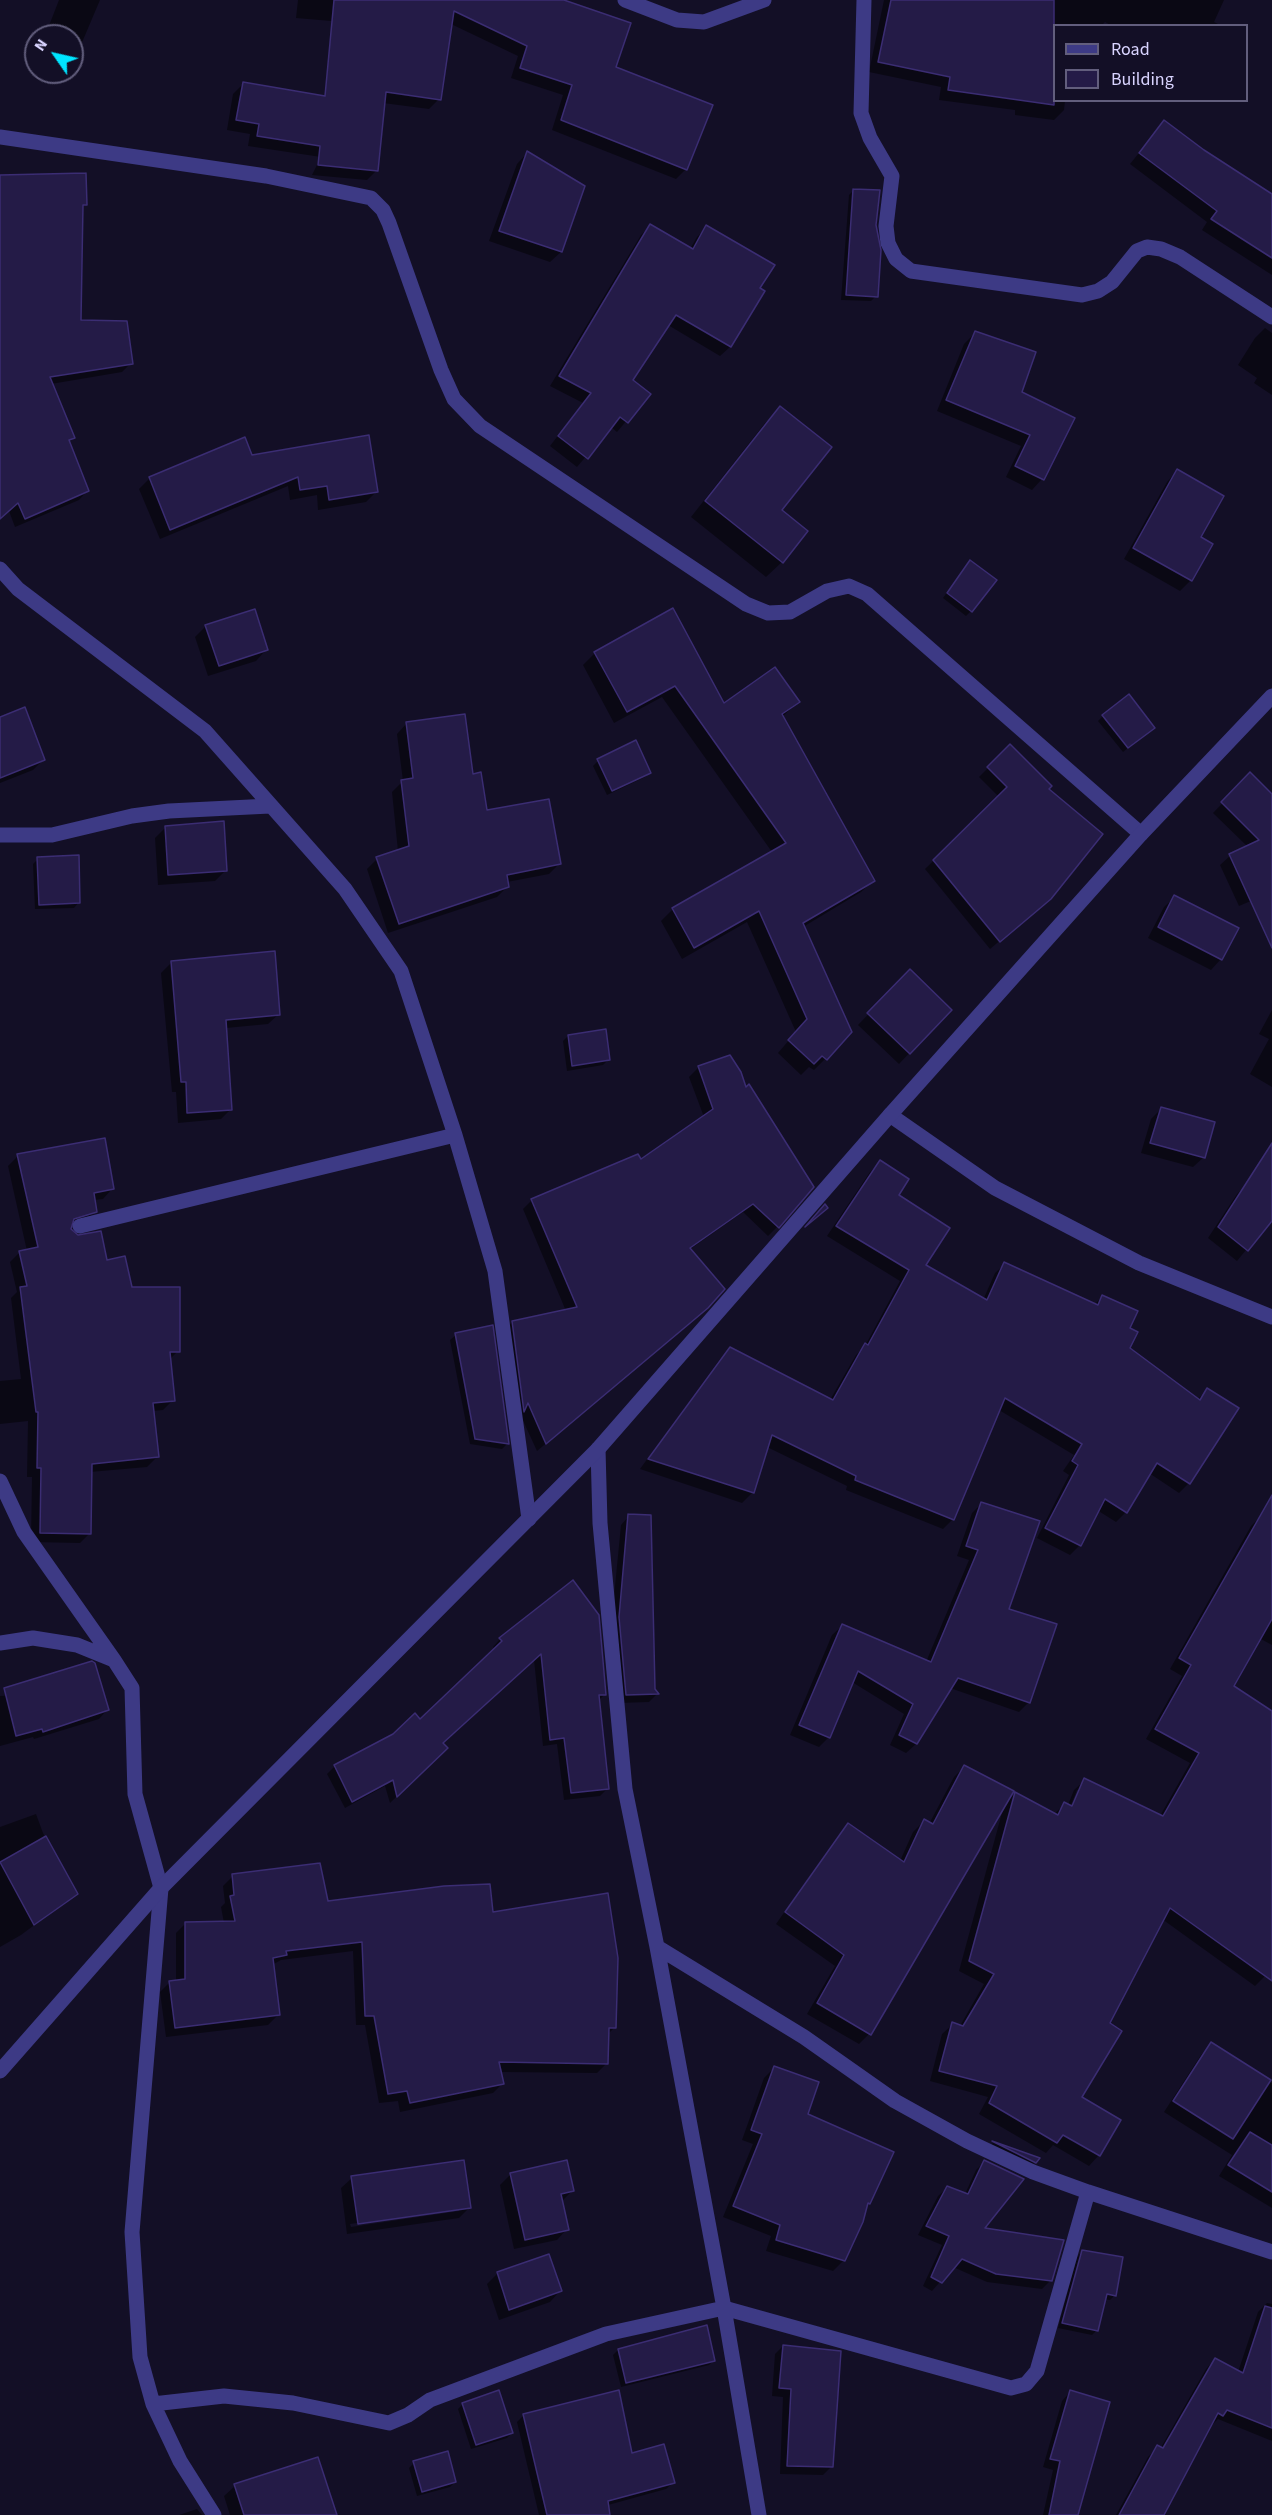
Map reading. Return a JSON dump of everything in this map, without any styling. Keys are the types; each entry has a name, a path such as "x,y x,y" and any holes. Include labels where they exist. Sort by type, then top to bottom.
{"street":[{"path":"626,0 677,20 704,22 764,0"},
{"path":"864,0 861,113 870,138 892,176 886,226 888,243 896,259 903,265 911,271 1082,295 1098,291 1112,282 1137,251 1147,247 1161,249 1180,257 1272,317"},
{"path":"0,137 266,177 371,198 383,210 389,223 437,359 454,399 480,426 746,604 768,614 790,612 827,591 849,586 867,594 1141,834"},
{"path":"0,569 18,589 205,731 345,889 401,971 455,1135 495,1271 529,1519"},
{"path":"0,2071 161,1888 598,1449 890,1115 1141,834 1272,696"},
{"path":"0,836 52,835 132,816 169,811 270,806"},
{"path":"890,1115 995,1188 1139,1263 1272,1317"},
{"path":"80,1227 455,1135"},
{"path":"598,1449 600,1523 625,1789 657,1947 724,2308 759,2515"},
{"path":"0,1481 24,1532 132,1688 135,1794 161,1888 132,2232 140,2357 153,2404 180,2461 214,2515"},
{"path":"0,1643 33,1638 77,1645 114,1660"},
{"path":"657,1947 804,2037 896,2101 967,2141 1034,2172 1088,2192 1272,2252"},
{"path":"153,2404 224,2396 293,2403 389,2423 408,2415 430,2400 606,2334 724,2308 1011,2388 1026,2384 1037,2371 1088,2192"}],"building":[{"path":"334,0 564,0 631,23 616,67 713,105 687,170 561,120 572,85 520,68 527,46 454,11 441,100 386,92 378,171 318,165 320,146 257,136 259,124 236,120 243,82 325,96"},
{"path":"891,0 1054,0 1054,105 948,90 950,77 878,62"},
{"path":"1164,120 1204,150 1272,194 1272,258 1211,219 1217,211 1139,153"},
{"path":"527,151 585,186 562,252 499,231"},
{"path":"86,173 87,205 83,205 81,320 127,321 133,364 50,377 75,438 69,440 89,491 25,519 18,503 0,519 0,175"},
{"path":"853,189 880,190 876,225 881,250 878,297 846,295"},
{"path":"650,224 693,249 706,225 775,265 760,288 765,291 731,347 676,315 633,380 651,394 628,423 620,417 588,459 558,436 591,393 559,376"},
{"path":"975,331 1036,352 1022,392 1075,418 1044,480 1015,466 1030,435 946,400"},
{"path":"780,406 832,447 782,510 808,531 783,563 705,501"},
{"path":"369,435 378,492 329,500 327,486 300,490 298,477 170,530 149,477 245,437 252,455"},
{"path":"1177,469 1224,496 1201,537 1213,544 1192,581 1133,548"},
{"path":"970,560 997,580 972,612 947,593"},
{"path":"673,608 724,703 775,667 800,702 782,714 875,881 803,923 852,1032 827,1060 822,1056 814,1064 788,1040 807,1019 759,911 694,948 672,908 786,843 675,686 627,712 594,652"},
{"path":"255,609 268,650 219,666 205,625"},
{"path":"1129,694 1155,728 1128,748 1102,715"},
{"path":"25,707 45,760 0,778 0,717"},
{"path":"465,714 473,774 481,772 487,810 549,799 561,864 507,875 509,887 399,924 376,857 409,846 401,780 413,778 406,722"},
{"path":"636,740 651,773 612,791 597,759"},
{"path":"1010,744 1052,786 1049,789 1103,834 1051,899 1000,942 933,860 1007,787 987,767"},
{"path":"1250,772 1272,794 1272,948 1229,854 1259,840 1221,802"},
{"path":"224,821 227,871 168,875 165,826"},
{"path":"79,855 80,903 39,905 37,857"},
{"path":"1174,895 1239,928 1222,960 1158,927"},
{"path":"275,951 280,1015 226,1020 232,1110 187,1113 186,1082 181,1082 171,961"},
{"path":"910,969 952,1010 910,1054 867,1013"},
{"path":"606,1029 610,1060 572,1066 568,1035"},
{"path":"730,1055 741,1072 746,1087 749,1084 814,1187 779,1228 753,1204 690,1248 725,1289 708,1308 546,1444 528,1403 524,1412 512,1321 577,1307 531,1199 638,1154 641,1159 713,1109 698,1066"},
{"path":"1161,1107 1215,1122 1205,1158 1150,1143"},
{"path":"105,1138 114,1189 94,1193 97,1212 74,1219 71,1229 78,1235 101,1231 107,1260 125,1256 132,1287 180,1287 180,1352 170,1352 175,1401 153,1403 159,1457 92,1464 91,1534 40,1533 41,1468 37,1468 38,1412 36,1412 20,1287 27,1286 19,1251 38,1247 17,1154"},
{"path":"1272,1143 1272,1221 1248,1251 1218,1227"},
{"path":"880,1160 909,1179 899,1195 950,1228 926,1265 987,1300 1004,1262 1098,1305 1102,1295 1138,1311 1130,1328 1138,1332 1130,1348 1200,1400 1207,1388 1239,1408 1190,1484 1157,1463 1127,1513 1105,1499 1081,1546 1045,1528 1078,1465 1072,1461 1082,1444 1005,1398 954,1520 855,1480 856,1476 772,1435 754,1493 648,1459 730,1347 833,1400 865,1343 868,1345 909,1270 836,1226"},
{"path":"825,1204 828,1208 805,1227"},
{"path":"493,1325 509,1444 475,1439 455,1333"},
{"path":"1272,1495 1272,1619 1234,1686 1272,1711 1272,1981 1170,1908 1110,2023 1122,2031 1082,2097 1121,2120 1100,2156 1063,2135 1057,2143 989,2103 997,2086 939,2071 952,2022 963,2026 994,1974 969,1961 1015,1792 1058,1815 1064,1802 1072,1806 1084,1778 1163,1816 1199,1753 1155,1729 1191,1665 1179,1658"},
{"path":"981,1502 1040,1521 1009,1609 1057,1624 1030,1703 958,1678 917,1744 899,1735 913,1704 858,1671 830,1738 799,1725 842,1624 931,1662 978,1550 966,1546"},
{"path":"628,1514 651,1515 655,1689 659,1694 626,1695 619,1617"},
{"path":"573,1580 599,1615 606,1695 599,1695 609,1789 571,1793 564,1738 550,1740 541,1654 443,1743 448,1748 397,1797 393,1780 352,1802 334,1765 393,1734 415,1713 420,1719 502,1641 499,1638"},
{"path":"92,1661 95,1663 109,1710 43,1732 42,1729 16,1736 4,1688"},
{"path":"964,1765 1014,1791 871,2035 817,2003 844,1955 785,1912 848,1823 904,1862 924,1819 933,1824"},
{"path":"46,1836 78,1894 34,1925 0,1862"},
{"path":"320,1863 328,1901 444,1886 490,1884 493,1912 608,1893 618,1958 616,2028 609,2028 608,2064 499,2062 504,2084 410,2103 407,2091 388,2094 374,2016 365,2016 362,1942 286,1951 287,1955 273,1958 280,2015 175,2028 169,1981 185,1979 185,1922 235,1921 230,1896 234,1895 232,1874"},
{"path":"1211,2042 1271,2080 1233,2139 1173,2101"},
{"path":"774,2066 819,2082 808,2114 894,2152 870,2204 868,2203 863,2222 845,2261 776,2240 780,2225 733,2206 762,2134 751,2130"},
{"path":"1250,2132 1272,2145 1272,2192 1228,2165"},
{"path":"992,2141 1040,2158 1036,2163"},
{"path":"464,2160 471,2208 358,2224 351,2176"},
{"path":"567,2160 574,2191 561,2194 569,2230 525,2240 510,2173"},
{"path":"984,2160 1024,2179 985,2228 1064,2240 1052,2281 996,2274 962,2259 942,2283 931,2277 949,2236 926,2226 947,2186 968,2194"},
{"path":"1082,2250 1123,2257 1116,2296 1107,2294 1098,2331 1062,2323"},
{"path":"549,2254 562,2291 509,2310 497,2272"},
{"path":"1265,2306 1272,2308 1272,2428 1227,2410 1223,2416 1218,2413 1164,2515 1119,2515 1157,2445 1163,2448 1215,2358 1243,2373"},
{"path":"707,2325 715,2361 626,2383 618,2349"},
{"path":"783,2345 841,2351 833,2467 787,2466 791,2389 779,2388"},
{"path":"499,2390 513,2433 476,2445 462,2403"},
{"path":"619,2390 632,2453 664,2444 675,2483 608,2501 610,2515 547,2515 523,2414"},
{"path":"1070,2390 1110,2402 1078,2515 1049,2515 1060,2461 1050,2459"},
{"path":"448,2451 456,2482 422,2492 413,2461"},
{"path":"318,2457 337,2515 244,2515 234,2484"}]}
